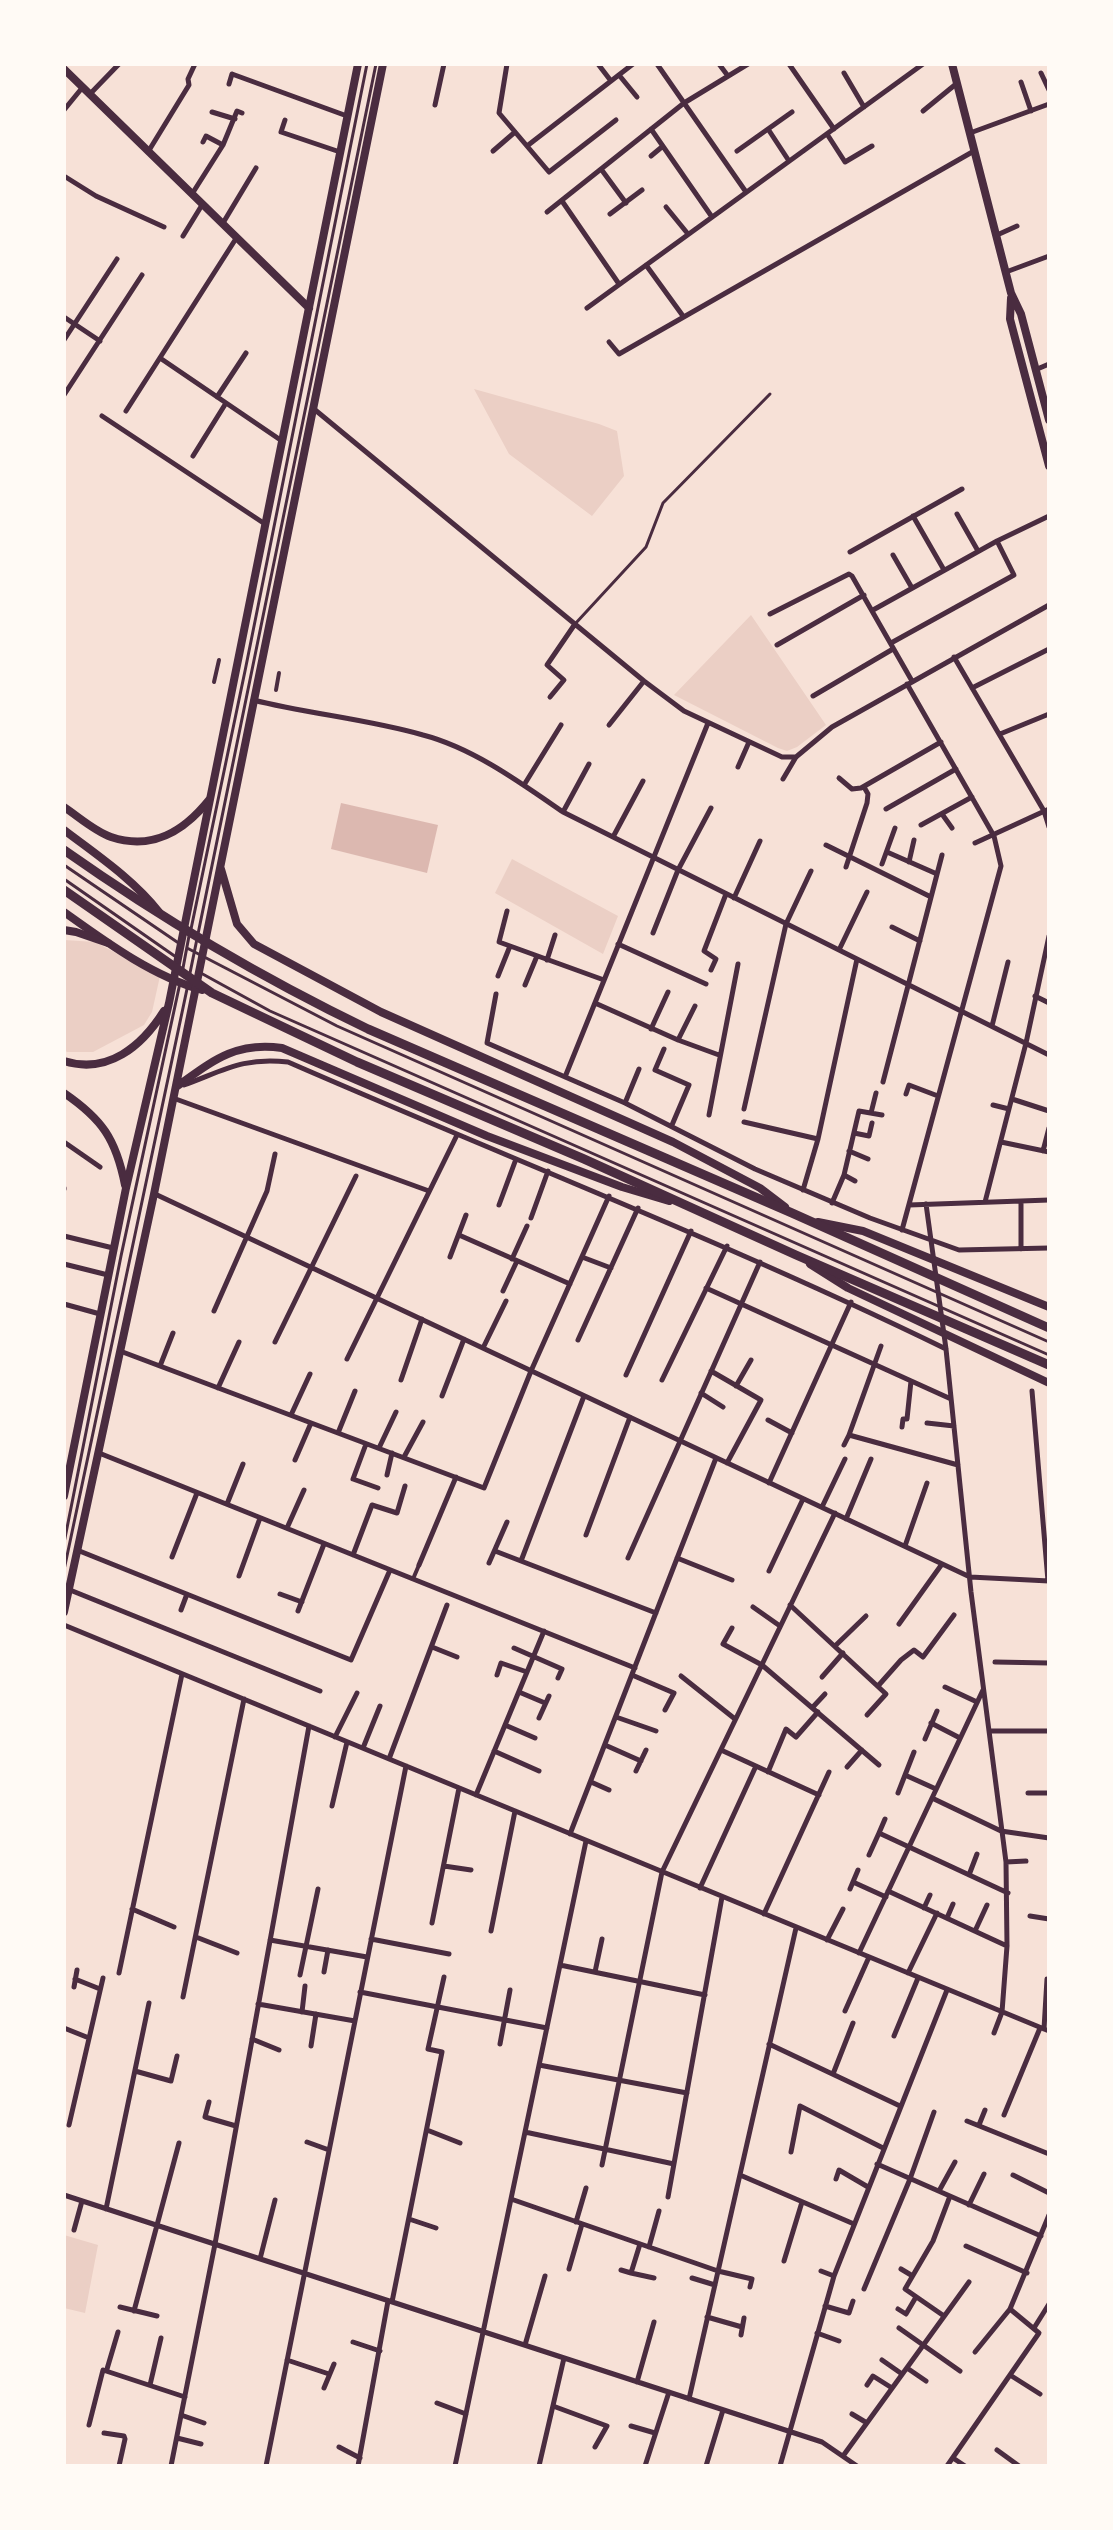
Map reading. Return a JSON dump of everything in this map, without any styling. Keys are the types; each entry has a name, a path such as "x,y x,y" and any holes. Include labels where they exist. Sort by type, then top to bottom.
{"highway":[{"path":"64,850 164,919 252,971 368,1029 809,1220 1049,1328"},
{"path":"64,890 212,993 357,1062 1049,1365"}],"main road":[{"path":"65,1490 126,1188 172,1000 209,800 358,64"},
{"path":"64,1612 154,1194 205,915 220,866 383,64"},
{"path":"952,64 1011,293 1021,314 1049,420"},
{"path":"64,69 309,308"},
{"path":"1011,293 1010,319 1049,466"},
{"path":"1023,374 1035,370"},
{"path":"64,807 113,838 150,841 185,826 209,800"},
{"path":"64,830 136,886 164,919"},
{"path":"220,866 237,924 254,944 381,1012 673,1142 760,1188 792,1213"},
{"path":"64,912 108,943 169,977 212,993"},
{"path":"64,930 108,943"},
{"path":"64,1061 85,1066 106,1062 127,1052 144,1039 172,1000"},
{"path":"174,1093 230,1051 268,1046 282,1048 487,1136 622,1187 686,1206"},
{"path":"64,1093 81,1104 109,1134 119,1155 126,1188"},
{"path":"809,1220 863,1231 1049,1307"},
{"path":"796,1255 848,1288 1049,1383"}],"street":[{"path":"64,110 119,64"},
{"path":"148,152 189,85 188,79 195,64"},
{"path":"435,105 444,64"},
{"path":"507,64 498,109 549,172 616,120"},
{"path":"598,64 611,81"},
{"path":"527,146 633,64"},
{"path":"657,64 746,192"},
{"path":"719,64 728,76"},
{"path":"547,212 684,103 748,64"},
{"path":"789,64 834,129"},
{"path":"587,308 923,64"},
{"path":"844,73 864,107"},
{"path":"1041,73 1049,90"},
{"path":"229,84 232,74 347,116"},
{"path":"619,75 637,97"},
{"path":"1021,82 1031,111"},
{"path":"255,94 258,83"},
{"path":"923,111 957,83"},
{"path":"970,133 1049,104"},
{"path":"192,194 223,145 237,111 242,113"},
{"path":"212,112 235,119"},
{"path":"737,151 792,112"},
{"path":"285,120 281,132 340,152"},
{"path":"651,129 712,217"},
{"path":"768,129 789,161"},
{"path":"493,151 515,132"},
{"path":"827,134 845,162 872,146"},
{"path":"203,142 206,136 223,145"},
{"path":"651,156 663,146"},
{"path":"609,342 619,354 974,151"},
{"path":"223,223 256,168"},
{"path":"601,169 626,203"},
{"path":"64,176 113,205 164,227"},
{"path":"610,214 642,190"},
{"path":"562,201 619,284"},
{"path":"183,236 203,204"},
{"path":"666,207 688,234"},
{"path":"997,235 1017,226"},
{"path":"126,411 237,237"},
{"path":"1006,272 1049,256"},
{"path":"64,340 117,259"},
{"path":"646,265 683,316"},
{"path":"64,395 142,275"},
{"path":"64,317 100,341"},
{"path":"217,397 246,353"},
{"path":"160,358 283,442"},
{"path":"1035,370 1049,364"},
{"path":"193,456 226,403"},
{"path":"313,408 684,711 785,758 796,757"},
{"path":"102,416 266,525"},
{"path":"850,552 962,489"},
{"path":"957,514 978,551"},
{"path":"913,516 944,570"},
{"path":"873,610 978,551 1049,516"},
{"path":"813,696 1014,575 997,541"},
{"path":"893,555 912,588"},
{"path":"770,614 844,574 852,576 994,836 1001,857 1001,875 902,1230"},
{"path":"777,645 864,595"},
{"path":"783,779 796,757 832,727 1049,605"},
{"path":"550,697 564,680 547,665 575,624"},
{"path":"972,688 1049,649"},
{"path":"954,657 1046,810 1049,827"},
{"path":"214,682 219,660"},
{"path":"276,690 279,673"},
{"path":"609,725 644,681"},
{"path":"253,700 427,736 477,758 563,812 1049,1055"},
{"path":"1000,734 1049,714"},
{"path":"565,1077 708,723"},
{"path":"524,785 561,725"},
{"path":"738,767 749,742"},
{"path":"839,778 852,789 864,787 941,742"},
{"path":"563,812 589,764"},
{"path":"886,809 956,769"},
{"path":"613,837 643,781"},
{"path":"846,867 867,803 868,794 864,787"},
{"path":"921,825 972,797"},
{"path":"653,933 678,870 711,808"},
{"path":"975,843 1046,810"},
{"path":"942,814 952,828"},
{"path":"882,864 895,828"},
{"path":"909,862 914,840"},
{"path":"734,898 760,841"},
{"path":"826,845 931,897"},
{"path":"887,852 937,874"},
{"path":"883,1082 942,855"},
{"path":"744,1109 786,924 811,871"},
{"path":"839,950 867,892"},
{"path":"711,970 716,959 704,951 726,894"},
{"path":"507,911 499,942 604,980"},
{"path":"892,927 920,941"},
{"path":"547,960 555,935"},
{"path":"985,1202 1049,941"},
{"path":"618,944 706,984"},
{"path":"498,976 510,946"},
{"path":"525,985 537,956"},
{"path":"803,1190 818,1139 857,959"},
{"path":"992,1026 1008,962"},
{"path":"709,1115 738,964"},
{"path":"651,1029 668,992"},
{"path":"496,994 487,1043 625,1103 803,1190 959,1250 1049,1248"},
{"path":"1035,996 1049,1003"},
{"path":"595,1003 719,1055"},
{"path":"678,1040 695,1006"},
{"path":"664,1049 655,1070 689,1085 672,1125"},
{"path":"174,1093 240,1062 263,1059 288,1062 727,1246 946,1349"},
{"path":"625,1103 639,1069"},
{"path":"906,1094 909,1085 938,1096"},
{"path":"174,1093 429,1191"},
{"path":"871,1113 876,1093"},
{"path":"1012,1099 1049,1111"},
{"path":"993,1105 1009,1109"},
{"path":"832,1203 844,1175 859,1111 882,1115"},
{"path":"744,1122 818,1139"},
{"path":"854,1133 869,1136 872,1123"},
{"path":"1001,1142 1046,1151 1049,1128"},
{"path":"347,1359 457,1135"},
{"path":"64,1142 100,1167"},
{"path":"849,1151 868,1159"},
{"path":"214,1311 267,1191 275,1154"},
{"path":"499,1205 516,1159"},
{"path":"531,1218 548,1171"},
{"path":"844,1175 855,1181"},
{"path":"275,1342 356,1176"},
{"path":"154,1194 970,1577 1048,1581 1032,1391"},
{"path":"119,1351 484,1488 531,1371 609,1196"},
{"path":"909,1205 1049,1200"},
{"path":"1021,1201 1021,1249"},
{"path":"926,1204 1006,1862 1007,1946 1002,2012 994,2033"},
{"path":"578,1340 638,1208"},
{"path":"450,1257 466,1215"},
{"path":"503,1291 527,1226"},
{"path":"626,1375 691,1231"},
{"path":"459,1235 570,1284"},
{"path":"64,1236 113,1248"},
{"path":"662,1380 727,1246"},
{"path":"582,1257 611,1268"},
{"path":"628,1558 760,1262"},
{"path":"64,1264 108,1275"},
{"path":"706,1288 952,1399"},
{"path":"483,1348 506,1301"},
{"path":"769,1483 851,1302"},
{"path":"64,1304 100,1314"},
{"path":"401,1380 422,1319"},
{"path":"160,1366 173,1333"},
{"path":"442,1396 464,1339"},
{"path":"218,1388 239,1342"},
{"path":"844,1445 881,1346"},
{"path":"736,1386 751,1360"},
{"path":"711,1371 761,1400 727,1463"},
{"path":"291,1415 310,1374"},
{"path":"902,1427 903,1419 907,1419 911,1381"},
{"path":"338,1433 355,1391"},
{"path":"701,1393 723,1407"},
{"path":"521,1561 584,1396"},
{"path":"379,1448 396,1412"},
{"path":"586,1535 630,1417"},
{"path":"768,1420 792,1433"},
{"path":"404,1457 423,1422"},
{"path":"295,1460 311,1423"},
{"path":"927,1423 954,1426"},
{"path":"849,1435 958,1465"},
{"path":"366,1444 353,1479 378,1488"},
{"path":"98,1453 635,1668"},
{"path":"387,1475 392,1453"},
{"path":"570,1834 716,1458"},
{"path":"822,1507 845,1459"},
{"path":"846,1519 871,1459"},
{"path":"227,1504 243,1464"},
{"path":"413,1579 456,1477"},
{"path":"905,1546 927,1483"},
{"path":"353,1555 372,1505 397,1513 405,1486"},
{"path":"287,1528 304,1490"},
{"path":"172,1557 197,1493"},
{"path":"769,1571 803,1499"},
{"path":"602,2165 662,1872 835,1513"},
{"path":"239,1576 260,1518"},
{"path":"489,1563 507,1522"},
{"path":"298,1611 324,1544"},
{"path":"77,1550 351,1660 390,1570"},
{"path":"495,1551 656,1613"},
{"path":"677,1558 732,1580"},
{"path":"899,1624 942,1564"},
{"path":"69,1590 320,1691"},
{"path":"181,1610 187,1594"},
{"path":"280,1594 302,1602"},
{"path":"389,1759 447,1605"},
{"path":"790,1605 886,1694 867,1715"},
{"path":"753,1607 780,1626"},
{"path":"878,1686 914,1650 923,1657 954,1615"},
{"path":"835,1646 866,1616"},
{"path":"64,1625 1044,2029"},
{"path":"732,1628 723,1644 762,1665 879,1765"},
{"path":"476,1795 544,1631"},
{"path":"431,1647 457,1657"},
{"path":"514,1648 562,1669 558,1678"},
{"path":"822,1677 843,1653"},
{"path":"995,1662 1049,1663"},
{"path":"497,1675 501,1663 527,1672"},
{"path":"119,1973 182,1674"},
{"path":"632,1675 674,1693 665,1710"},
{"path":"681,1676 735,1719"},
{"path":"945,1687 977,1702"},
{"path":"859,1953 983,1689"},
{"path":"519,1692 545,1703"},
{"path":"335,1737 357,1693"},
{"path":"768,1772 786,1729 796,1737 825,1694"},
{"path":"539,1718 549,1696"},
{"path":"183,1997 244,1699"},
{"path":"363,1748 380,1706"},
{"path":"925,1739 937,1711"},
{"path":"616,1717 656,1731"},
{"path":"931,1723 960,1738"},
{"path":"505,1725 535,1738"},
{"path":"171,2466 215,2244 309,1726"},
{"path":"989,1731 1049,1731"},
{"path":"332,1806 347,1742"},
{"path":"605,1745 641,1761"},
{"path":"636,1771 646,1750"},
{"path":"721,1750 819,1795"},
{"path":"847,1767 862,1750"},
{"path":"494,1751 539,1771"},
{"path":"898,1793 914,1752"},
{"path":"266,2466 406,1766"},
{"path":"700,1888 756,1766"},
{"path":"764,1914 829,1772"},
{"path":"905,1775 936,1789"},
{"path":"591,1782 609,1790"},
{"path":"432,1923 459,1788"},
{"path":"1028,1793 1049,1793"},
{"path":"932,1798 1001,1831 1049,1838"},
{"path":"491,1931 515,1811"},
{"path":"869,1855 885,1819"},
{"path":"879,1833 1008,1893"},
{"path":"455,2466 586,1841"},
{"path":"969,1875 977,1854"},
{"path":"1006,1862 1026,1861"},
{"path":"443,1866 471,1870"},
{"path":"858,1870 851,1886 887,1894 924,1908 1007,1946"},
{"path":"300,1975 318,1889"},
{"path":"924,1908 930,1895"},
{"path":"668,2197 722,1897"},
{"path":"947,1918 953,1904"},
{"path":"975,1931 987,1905"},
{"path":"132,1909 174,1927"},
{"path":"827,1940 843,1909"},
{"path":"908,1973 937,1913"},
{"path":"1030,1916 1049,1919"},
{"path":"689,2399 796,1927"},
{"path":"196,1937 237,1953"},
{"path":"270,1939 367,1957"},
{"path":"371,1939 449,1954"},
{"path":"595,1972 602,1939"},
{"path":"324,1972 328,1950"},
{"path":"845,2011 869,1957"},
{"path":"560,1965 705,1995"},
{"path":"74,1987 77,1970"},
{"path":"358,2466 442,2052 428,2049 444,1977"},
{"path":"69,2125 103,1978"},
{"path":"894,2036 918,1978"},
{"path":"75,1979 100,1989"},
{"path":"1004,2115 1044,2029 1047,1979"},
{"path":"302,2012 305,1986"},
{"path":"500,2044 510,1990"},
{"path":"780,2466 834,2276 947,1990"},
{"path":"360,1992 547,2028"},
{"path":"106,2209 149,2003"},
{"path":"258,2004 355,2021"},
{"path":"311,2046 316,2014"},
{"path":"833,2074 853,2023"},
{"path":"64,2028 89,2038"},
{"path":"252,2039 279,2050"},
{"path":"769,2044 900,2106"},
{"path":"135,2071 171,2081 177,2056"},
{"path":"539,2065 687,2093"},
{"path":"209,2102 205,2117 236,2126"},
{"path":"791,2152 800,2106 883,2148"},
{"path":"979,2125 985,2110"},
{"path":"864,2289 934,2112"},
{"path":"967,2121 1049,2154"},
{"path":"427,2130 460,2143"},
{"path":"525,2132 674,2164"},
{"path":"307,2142 329,2150"},
{"path":"134,2311 179,2143"},
{"path":"939,2191 955,2162"},
{"path":"877,2164 969,2205 1045,2232"},
{"path":"836,2179 839,2170 868,2187"},
{"path":"969,2205 984,2174"},
{"path":"740,2175 854,2224"},
{"path":"1013,2175 1049,2193"},
{"path":"569,2269 586,2188"},
{"path":"64,2195 822,2442 857,2466"},
{"path":"944,2316 905,2289 933,2241 950,2196"},
{"path":"511,2199 718,2271 752,2279 750,2287"},
{"path":"260,2259 275,2200"},
{"path":"74,2230 82,2201"},
{"path":"784,2261 802,2202"},
{"path":"649,2247 659,2211"},
{"path":"975,2352 1010,2309 1045,2232 1049,2215"},
{"path":"409,2219 436,2228"},
{"path":"631,2273 640,2244"},
{"path":"966,2246 1027,2273"},
{"path":"901,2269 911,2275"},
{"path":"621,2270 654,2278"},
{"path":"821,2271 834,2276"},
{"path":"525,2345 545,2276"},
{"path":"692,2278 715,2285"},
{"path":"843,2456 969,2282"},
{"path":"898,2309 906,2314 916,2297"},
{"path":"825,2306 849,2313 853,2301"},
{"path":"1034,2328 1049,2304"},
{"path":"120,2307 157,2316"},
{"path":"947,2466 1039,2333 1010,2309"},
{"path":"707,2317 742,2327"},
{"path":"741,2335 744,2318"},
{"path":"637,2382 654,2322"},
{"path":"899,2328 960,2371"},
{"path":"89,2425 100,2373 107,2369 118,2332"},
{"path":"817,2333 839,2341"},
{"path":"150,2385 161,2338"},
{"path":"353,2342 380,2351"},
{"path":"539,2466 564,2358"},
{"path":"287,2360 329,2374"},
{"path":"882,2360 902,2374"},
{"path":"324,2388 334,2364"},
{"path":"907,2368 926,2381"},
{"path":"107,2369 185,2397"},
{"path":"1010,2375 1040,2394"},
{"path":"867,2385 873,2376 892,2388"},
{"path":"645,2466 669,2392"},
{"path":"437,2403 466,2414"},
{"path":"553,2406 607,2426 595,2447"},
{"path":"706,2466 723,2410"},
{"path":"852,2414 867,2423"},
{"path":"181,2415 204,2423"},
{"path":"631,2426 655,2433"},
{"path":"104,2433 124,2436 119,2466"},
{"path":"177,2438 201,2444"},
{"path":"339,2447 360,2458"},
{"path":"997,2450 1019,2466"},
{"path":"953,2457 965,2466"}],"lane":[{"path":"191,907 245,671 367,64"},
{"path":"205,915 376,64"},
{"path":"575,624 646,547 663,503 770,394"},
{"path":"64,865 161,933 243,980 337,1026 1049,1342"},
{"path":"64,879 164,950 270,1011 1049,1355"},
{"path":"64,1543 172,1000"},
{"path":"64,1570 188,1004"}],"shaded area":[{"path":"474,389 617,431 624,476 592,516 509,454"},
{"path":"751,615 826,725 787,751 674,695"},
{"path":"341,803 438,825 427,873 331,849"},
{"path":"512,859 618,916 603,954 495,893"},
{"path":"64,940 95,942 160,976 152,1012 144,1025 93,1052 64,1050"},
{"path":"64,2235 98,2245 85,2313 64,2308"}]}
